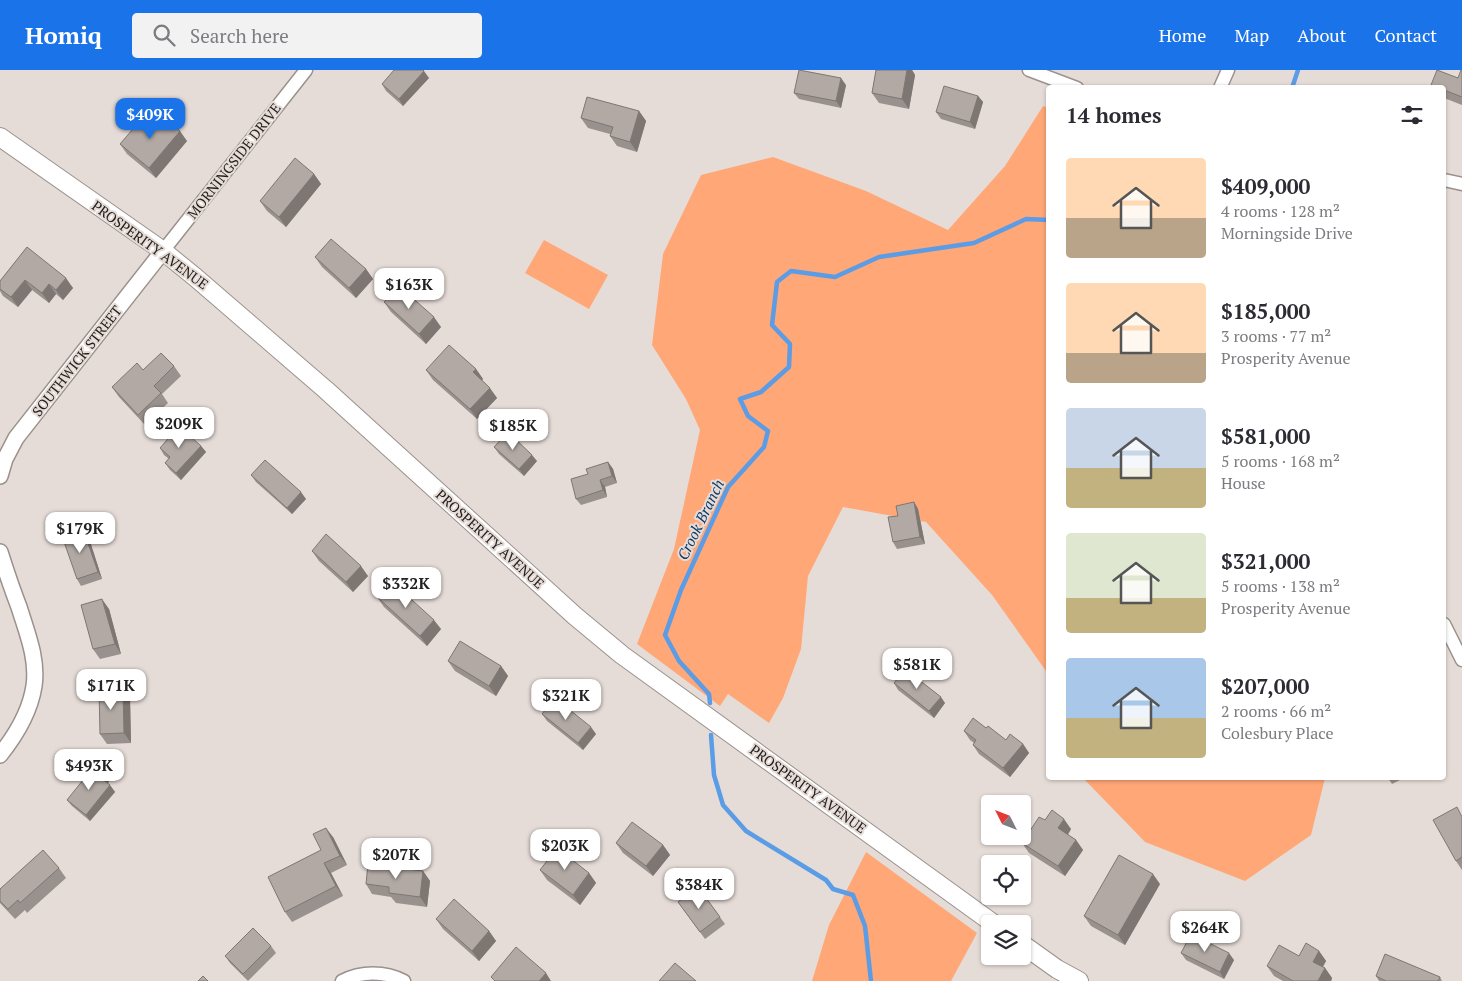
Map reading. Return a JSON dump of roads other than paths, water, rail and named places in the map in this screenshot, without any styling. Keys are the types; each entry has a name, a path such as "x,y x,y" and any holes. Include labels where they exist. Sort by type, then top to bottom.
{"main road":[{"name":"PROSPERITY AVENUE","path":"0,137 196,277 326,390 575,616 622,655 982,915"},
{"path":"1031,950 1057,969 1079,981"}],"street":[{"name":"MORNINGSIDE DRIVE","path":"163,252 306,70"},
{"path":"1029,70 1069,85"},
{"path":"1221,85 1228,70"},
{"path":"1446,180 1462,184"},
{"name":"SOUTHWICK STREET","path":"0,476 5,459 16,438 163,252"},
{"path":"0,552 31,643 34,665 34,685 30,703 22,724 0,755"},
{"path":"1446,628 1462,660"},
{"path":"342,981 348,977 365,973 382,973 404,981"}],"waterway":[{"name":"Crook Branch","path":"1293,85 1298,70"},
{"name":"Crook Branch","path":"710,703 709,694 679,661 665,635 681,590 728,487 764,447 768,431 748,416 740,399 761,392 789,367 790,344 772,325 777,282 791,271 835,277 879,257 974,243 1026,219 1046,220"},
{"name":"Crook Branch","path":"711,735 714,775 723,805 746,831 826,880 833,889 853,895 865,926 871,981"}]}
